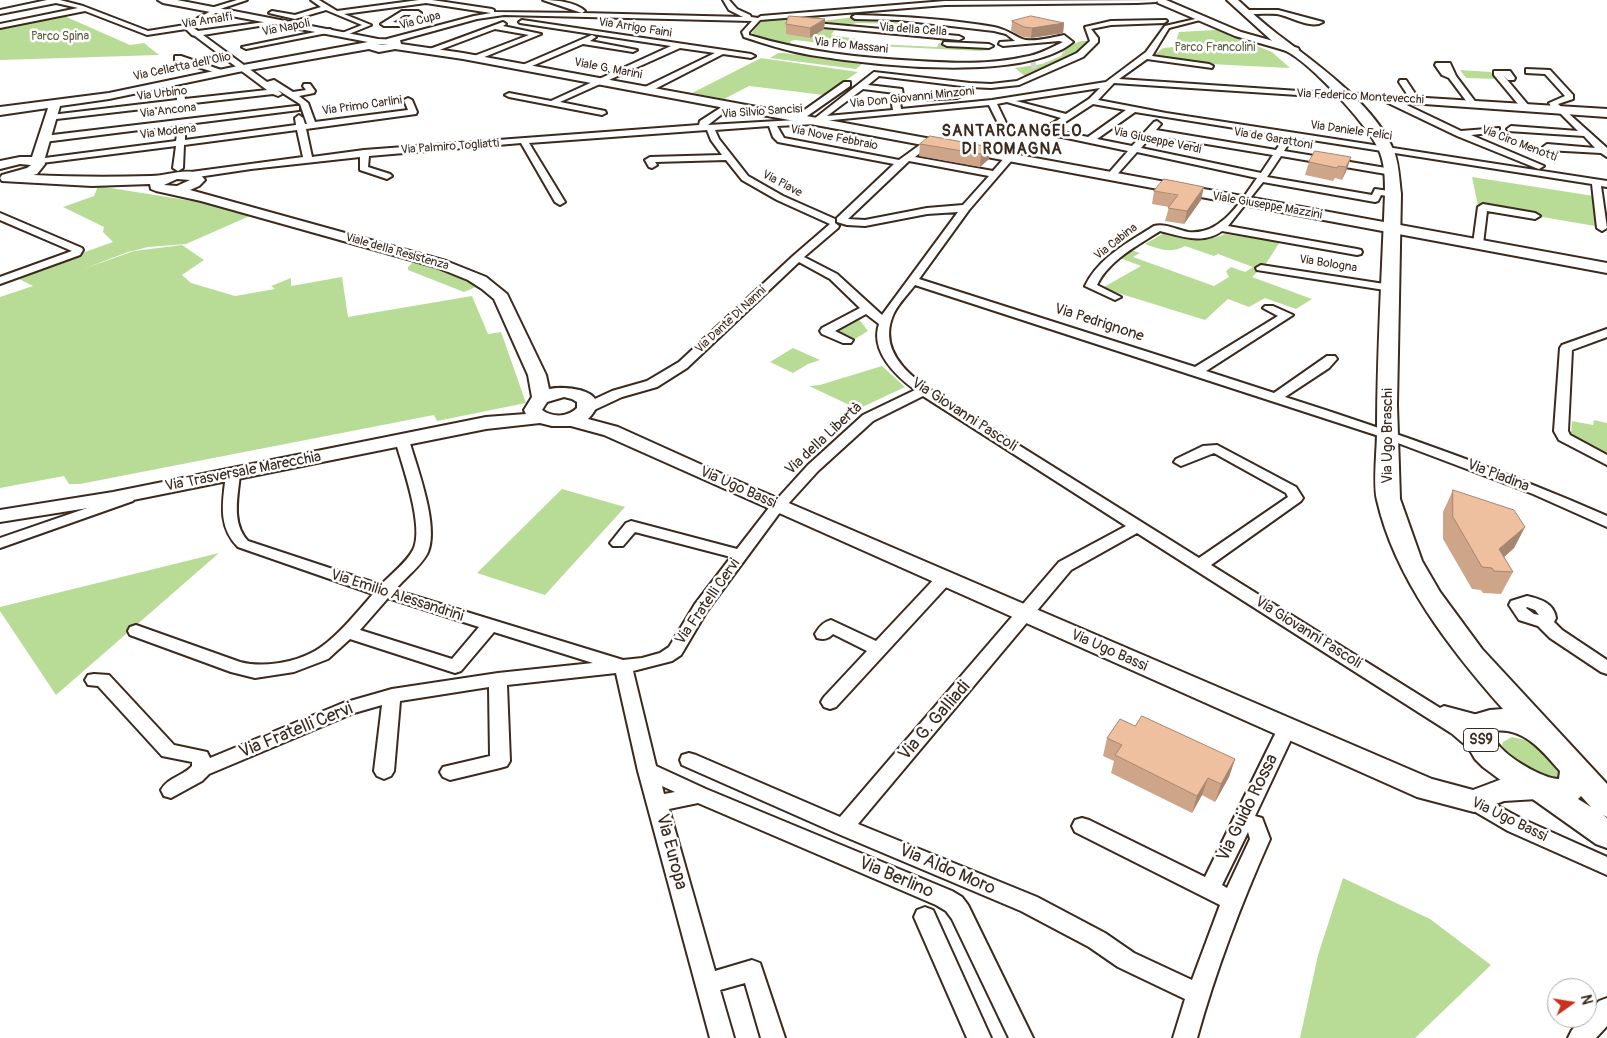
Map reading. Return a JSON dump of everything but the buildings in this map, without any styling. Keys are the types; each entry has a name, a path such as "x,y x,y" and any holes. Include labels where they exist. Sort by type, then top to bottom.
{"main road":[{"path":"1232,0 1273,36"},
{"name":"Via Ugo Braschi","path":"1273,36 1318,72"},
{"name":"Via Ugo Braschi","path":"1287,49 1318,72 1376,130 1386,148 1392,172 1387,434 1388,499 1410,561 1430,596 1472,656 1541,733"},
{"name":"Via Ugo Braschi","path":"1472,656 1488,696 1485,741"},
{"name":"SS9","path":"1607,804 1541,733 1513,720 1492,720 1485,741 1512,773 1607,836"},
{"name":"SS9","path":"1537,788 1566,790 1573,786 1576,779 1575,770"}],"street":[{"path":"163,0 190,12 215,9 240,1"},
{"path":"227,0 240,1"},
{"path":"304,0 320,4 335,4"},
{"path":"546,0 582,10 577,15"},
{"path":"902,1 954,0"},
{"path":"760,19 898,4 1056,0 1117,3 1143,1 1162,10 1202,18"},
{"path":"0,12 54,1 86,9 147,33 188,28 215,9 344,34 374,44"},
{"path":"336,13 426,1 483,9 498,14"},
{"path":"727,3 722,13 742,14 760,19 840,30"},
{"path":"320,4 336,13 368,25 344,34"},
{"name":"Via Amalfi","path":"184,36 277,22 295,17 320,4"},
{"name":"Via Ugo Braschi","path":"1162,10 1179,7 1248,38 1287,49"},
{"path":"0,26 86,9"},
{"path":"861,73 991,86 1023,82 1086,52 1094,42 1094,38 1088,28 1111,23 1147,22 1162,10"},
{"path":"1006,100 1068,117 1092,101 1110,82 1146,57 1153,49 1162,10"},
{"path":"188,28 190,12"},
{"path":"1247,12 1278,12 1304,20 1320,22"},
{"path":"828,20 833,13 935,17"},
{"path":"195,22 220,16 242,14"},
{"name":"Via Cupa","path":"393,43 476,18 498,14 760,19"},
{"path":"846,18 871,16 995,29 1019,40 1062,45"},
{"name":"Via Pio Massani","path":"760,19 745,32 746,36 784,48 864,60 944,65 981,72"},
{"path":"793,24 837,19"},
{"name":"Via Arrigo Faini","path":"495,27 513,20 751,56"},
{"path":"431,50 495,27 547,36"},
{"path":"866,27 903,34 957,35"},
{"path":"820,31 866,27 957,35 965,45"},
{"path":"188,28 222,50 275,92 290,96 311,92 307,86"},
{"path":"477,58 554,28"},
{"name":"Via della Cella","path":"840,30 898,40 989,46"},
{"name":"Via Napoli","path":"246,47 330,31"},
{"path":"898,40 903,34"},
{"path":"522,67 597,35"},
{"name":"Via Ugo Braschi","path":"1248,38 1273,36"},
{"path":"564,39 633,50"},
{"path":"1003,44 1019,40"},
{"name":"Viale G. Marini","path":"374,44 380,49 393,43 818,120 928,142"},
{"name":"Via Celletta dell'Olio","path":"0,111 109,96 223,72 249,71 374,44"},
{"path":"784,48 794,44 846,49"},
{"path":"1009,70 1009,68 1034,64 1058,56 1062,45"},
{"path":"944,65 946,76 981,72 1031,58 1062,45"},
{"path":"552,104 677,46"},
{"path":"646,90 722,52"},
{"path":"883,52 912,55 989,57"},
{"path":"912,55 933,64"},
{"path":"1146,57 1209,66"},
{"path":"178,58 223,72"},
{"path":"249,71 262,76 304,104 312,126"},
{"path":"1529,71 1547,72 1570,97 1553,104 1606,152"},
{"path":"981,72 991,86"},
{"path":"818,120 876,74"},
{"path":"1016,76 1023,82"},
{"path":"1452,76 1473,104"},
{"path":"799,118 853,79"},
{"path":"1502,79 1526,108"},
{"name":"Via Federico Montevecchi","path":"1110,82 1607,112"},
{"name":"Via Don Giovanni Minzoni","path":"818,120 992,102 1110,82"},
{"path":"1403,82 1416,101"},
{"path":"2,175 35,171 114,182 181,181 181,97 166,85"},
{"path":"860,86 899,92 899,99"},
{"name":"Via Urbino","path":"51,118 275,92"},
{"path":"508,95 602,113"},
{"path":"290,96 302,128 308,159"},
{"path":"897,112 895,99 958,96"},
{"path":"828,97 843,99"},
{"name":"Via Ciro Menotti","path":"1387,99 1460,134 1569,177"},
{"name":"Via Primo Carlini","path":"302,128 413,112 408,100"},
{"name":"Via Daniele Felici","path":"1092,101 1166,115 1607,184"},
{"path":"992,102 1005,129"},
{"path":"35,171 55,104"},
{"path":"1092,112 1105,104"},
{"path":"707,128 704,123 728,105"},
{"name":"Via Ancona","path":"42,144 181,122 296,108"},
{"path":"1090,140 1133,109"},
{"path":"1110,177 1166,115"},
{"name":"Via Giuseppe Verdi","path":"1068,117 1046,131 1262,177"},
{"name":"Via Silvio Sancisi","path":"707,128 818,120"},
{"name":"Via Nove Febbraio","path":"772,124 777,137 781,140 994,174"},
{"path":"1063,132 1073,125"},
{"name":"Via Modena","path":"35,171 181,143 302,128"},
{"name":"Via Palmiro Togliatti","path":"181,181 232,169 308,159 707,128"},
{"name":"Via Piave","path":"707,128 745,178 780,198 838,222"},
{"name":"Via Ciro Menotti","path":"1460,134 1496,130"},
{"path":"1511,130 1586,134"},
{"name":"Via de Garattoni","path":"1150,132 1392,172"},
{"path":"1220,228 1262,177 1291,134"},
{"path":"524,141 560,202"},
{"name":"Viale Giuseppe Mazzini","path":"928,142 1243,202 1607,268"},
{"name":"Via Dante Di Nanni","path":"584,405 652,384 684,365 797,258 904,161 928,142"},
{"path":"2,175 17,161 42,144"},
{"path":"1547,147 1606,152"},
{"path":"363,168 364,154"},
{"path":"652,165 650,160 677,158 710,160 730,157"},
{"path":"797,258 818,266 837,279 866,309 884,322 912,280 966,208 1009,158"},
{"path":"17,161 35,171"},
{"path":"334,161 387,176"},
{"path":"1262,177 1375,200 1378,191 1393,194"},
{"name":"Viale della Resistenza","path":"181,181 441,264 477,278 493,289 500,297 537,375 538,407"},
{"path":"1596,182 1602,228"},
{"path":"1478,244 1482,207 1535,216"},
{"path":"838,222 865,223 927,211 966,208"},
{"path":"0,216 78,250 76,253 0,281"},
{"name":"Via Cabina","path":"1115,297 1091,286 1093,280 1107,264 1158,228 1200,236 1213,234 1220,228 1357,252"},
{"name":"Via Bologna","path":"1262,268 1391,288"},
{"name":"Via Pedrignone","path":"912,280 1387,434"},
{"path":"1196,372 1287,315 1269,308"},
{"path":"847,340 826,331 866,309"},
{"name":"Via Giovanni Pascoli","path":"884,322 881,336 886,354 907,378 923,390 1470,736 1485,741"},
{"path":"1607,333 1566,348 1561,431 1564,437 1607,461"},
{"path":"1275,398 1331,359"},
{"path":"537,375 584,405 579,416 563,421"},
{"name":"Via della Libertà","path":"778,506 812,468 868,418 923,390"},
{"path":"538,407 564,392"},
{"name":"Via Ugo Bassi","path":"584,405 611,431"},
{"name":"Via Ugo Bassi","path":"538,407 554,421 572,420 611,431 944,579 1427,789 1474,801 1515,825 1607,866"},
{"name":"Via Trasversale Marecchia","path":"5,515 153,490 486,424 538,407"},
{"name":"Via Piadina","path":"1387,434 1538,491 1607,522"},
{"path":"136,631 237,668 254,672 294,666 313,660 348,632 420,552 425,534 416,486 402,440"},
{"path":"1182,462 1208,449 1217,448 1291,490 1296,496 1296,498 1200,565"},
{"name":"Via Emilio Alessandrini","path":"233,474 230,517 236,539 244,544 490,626 623,666"},
{"path":"8,539 153,490"},
{"path":"52,523 65,514 69,505"},
{"path":"8,539 69,505"},
{"name":"Via Fratelli Cervi","path":"171,790 195,776 202,769 349,708 392,696 498,679 623,666 657,660 675,651 701,608 778,506"},
{"path":"5,515 20,514 28,521 27,525 8,539"},
{"path":"618,543 631,526 740,555"},
{"name":"Via G. Galliadi","path":"843,827 1065,566 1138,526"},
{"path":"830,702 944,579"},
{"path":"1542,620 1556,634 1607,668"},
{"path":"348,632 455,667 490,626"},
{"path":"824,634 831,626 878,649"},
{"name":"Via Europa","path":"623,666 648,771 722,1038"},
{"path":"450,772 500,761 498,679"},
{"path":"94,680 103,680 169,751 200,758 202,769"},
{"path":"384,771 392,696"},
{"name":"Via Giovanni Pascoli","path":"1415,701 1454,716 1485,741"},
{"name":"Via Guido Rossa","path":"1210,889 1287,729"},
{"path":"1474,801 1489,784 1490,773 1485,741"},
{"name":"Via Aldo Moro","path":"689,760 843,827 1029,904 1097,940 1126,960 1198,994"},
{"name":"Via Berlino","path":"648,771 678,784 699,796 944,898 954,904 960,912 1018,1037"},
{"path":"1474,801 1502,790 1537,788"},
{"path":"657,804 699,796"},
{"path":"1185,1038 1198,994 1232,901 1260,839 1255,824"},
{"path":"1082,826 1232,901"},
{"path":"924,918 979,1038"},
{"path":"707,984 752,970 772,1038"},
{"path":"1580,1038 1607,1009"}],"green space":[{"path":"884,14 911,16 909,19 899,18 897,20 904,22 902,24 857,23 836,28 831,35 857,39 853,41 830,40 819,43 795,40 791,41 789,45 782,46 752,33 758,23 782,16 820,16 819,20 797,24 855,17 882,16"},
{"name":"Parco Spina","path":"62,15 130,45 144,43 159,55 0,60 0,28"},
{"name":"Parco Francolini","path":"1216,30 1272,52 1290,68 1189,63 1152,57 1163,48 1174,47 1179,32"},
{"path":"1081,41 1092,41 1080,52 1026,77 1015,68 1042,64 1061,56 1067,46"},
{"path":"939,43 989,46 987,48 990,50 877,46 877,44 937,47"},
{"path":"778,53 862,64 856,69 770,58"},
{"path":"761,58 858,72 824,95 749,86 724,99 692,93"},
{"path":"1460,70 1491,72 1498,79 1466,78"},
{"path":"1472,177 1594,196 1595,226 1478,206"},
{"path":"98,186 218,205 252,215 186,244 148,247 128,252 83,269 134,251 182,245 204,260 182,275 191,283 235,296 275,289 271,286 291,278 291,286 342,277 348,317 472,296 488,334 501,332 526,403 437,421 434,415 80,484 69,484 64,476 0,488 0,297 33,286 15,277 113,242 103,232 104,227 63,207 94,196"},
{"path":"1164,233 1203,239 1225,234 1280,242 1265,265 1252,277 1312,299 1296,309 1265,298 1249,307 1228,299 1205,320 1102,288 1141,266 1120,258 1131,250 1140,253 1133,257 1214,286 1229,277 1226,271 1231,267 1245,272 1253,267 1218,254 1214,256 1185,246 1169,250 1145,244"},
{"path":"415,260 462,276 478,286 464,292 408,270 408,267"},
{"path":"858,318 868,331 855,339 836,330"},
{"path":"793,348 820,360 808,364 793,373 770,362"},
{"path":"882,366 905,387 858,409 809,386 820,385"},
{"path":"1594,420 1607,423 1607,456 1573,437 1571,434 1572,421 1593,425"},
{"path":"562,489 625,507 545,595 477,573"},
{"path":"219,553 56,695 0,611 0,607"},
{"path":"1512,737 1531,741 1560,768 1558,777 1555,779 1538,778 1504,753 1503,742"},
{"path":"1343,878 1430,919 1491,965 1415,1038 1300,1038 1318,955"}],"tunnel":[{"path":"1031,65 1036,64"}],"district":[{"name":"SANTARCANGELO DI ROMAGNA","path":"1012,141"}]}
